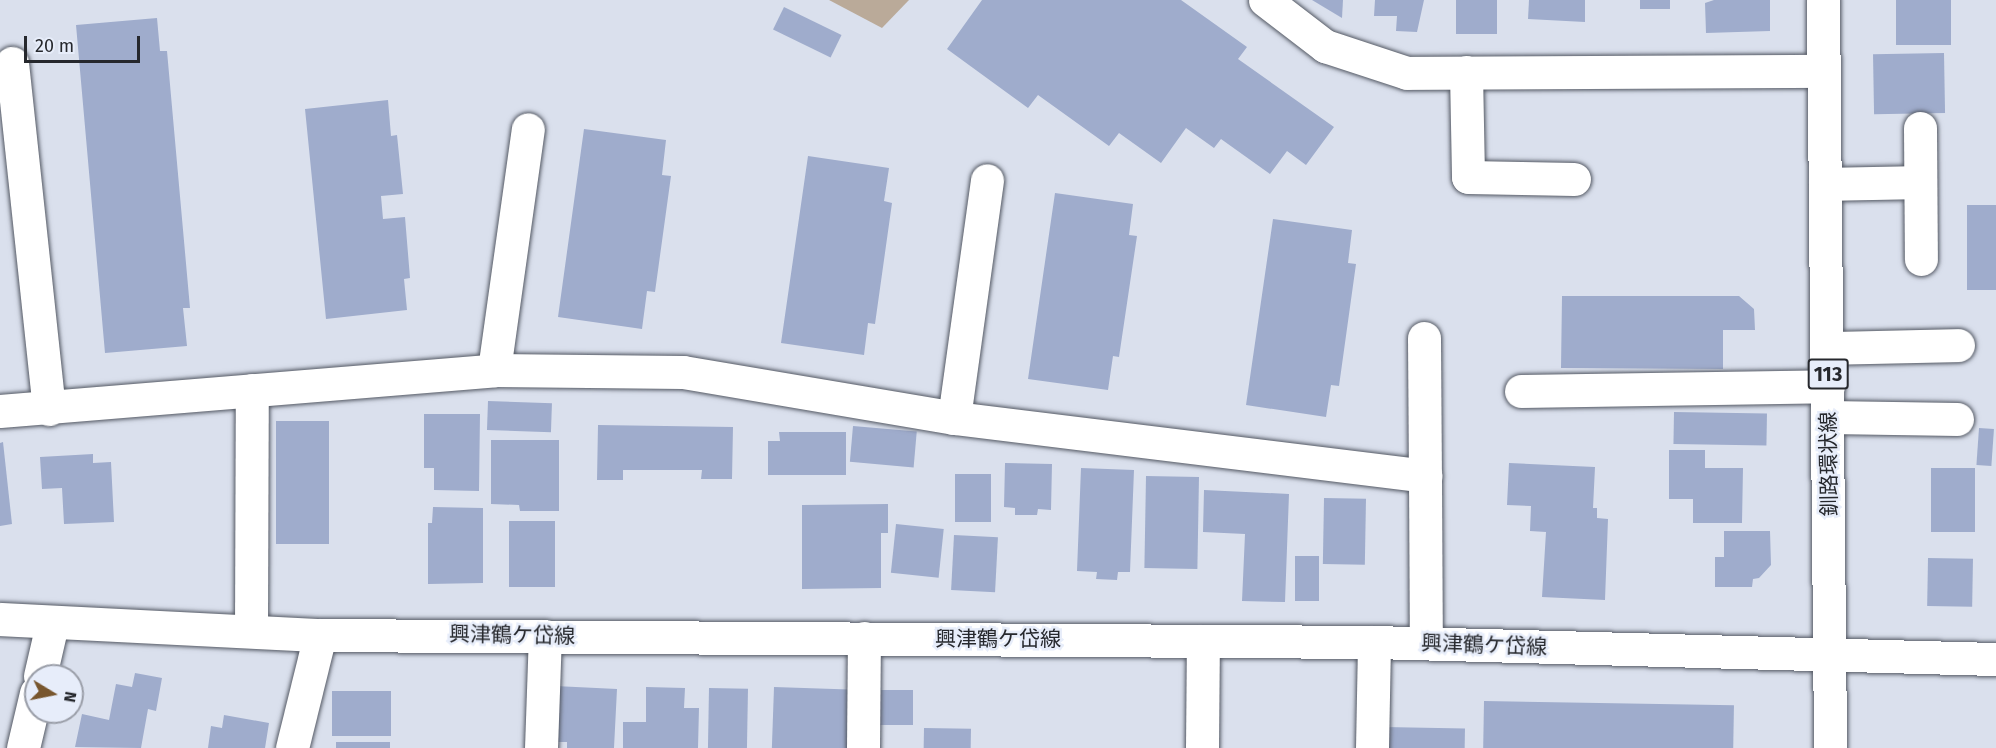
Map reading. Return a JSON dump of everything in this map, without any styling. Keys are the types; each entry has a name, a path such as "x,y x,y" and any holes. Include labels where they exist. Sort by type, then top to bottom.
{"street":[{"path":"1265,0 1325,46 1407,73 1823,71"},
{"name":"釧路環状線","path":"1823,0 1830,748"},
{"path":"12,63 49,409"},
{"path":"1466,72 1468,177 1574,179"},
{"path":"1920,128 1921,259"},
{"path":"494,370 528,129"},
{"path":"954,418 987,180"},
{"path":"1825,184 1920,182"},
{"path":"1424,338 1426,643"},
{"path":"1828,348 1958,345"},
{"path":"0,411 49,409 494,370 683,372 954,418 1425,476"},
{"path":"251,629 252,390"},
{"path":"1521,391 1828,402 1957,419"},
{"name":"興津鶴ケ岱線","path":"0,619 52,624 251,629 320,635 1374,642 1830,658 1996,659"},
{"path":"43,664 52,624"},
{"path":"292,748 320,635"},
{"path":"541,748 544,636"},
{"path":"863,748 864,638"},
{"path":"1202,748 1203,641"},
{"path":"1372,748 1374,642"},
{"path":"23,748 29,724"}],"shaded area":[{"path":"829,0 909,0 882,28"}],"building":[{"path":"982,0 1181,0 1247,47 1238,59 1334,127 1306,165 1287,151 1270,174 1221,139 1214,148 1186,128 1161,163 1119,133 1109,146 1038,95 1028,108 947,49"},
{"path":"1312,0 1343,0 1342,18"},
{"path":"1375,0 1424,0 1417,32 1396,31 1397,16 1374,16"},
{"path":"1456,0 1497,0 1497,34 1456,34"},
{"path":"1529,0 1585,0 1585,22 1528,19"},
{"path":"1640,0 1670,0 1670,9 1640,9"},
{"path":"1714,0 1770,0 1770,31 1706,33 1705,3"},
{"path":"1896,0 1951,0 1951,45 1896,45"},
{"path":"784,7 842,35 831,58 773,29"},
{"path":"157,18 160,51 167,51 190,308 183,308 187,346 105,353 76,25"},
{"path":"1944,53 1945,113 1874,114 1873,54"},
{"path":"388,100 391,136 397,135 403,194 381,196 383,219 405,217 410,278 404,279 407,310 326,319 305,109"},
{"path":"584,129 666,140 662,175 671,176 655,292 647,291 642,329 558,317"},
{"path":"808,156 889,168 884,201 892,203 875,324 868,323 864,355 781,343"},
{"path":"1055,193 1133,204 1129,235 1137,236 1119,357 1113,356 1108,390 1028,379"},
{"path":"1967,205 1996,205 1996,290 1967,290"},
{"path":"1273,219 1352,230 1348,263 1356,264 1339,386 1331,385 1326,417 1246,405"},
{"path":"1562,296 1739,296 1754,309 1755,330 1723,330 1723,369 1561,368"},
{"path":"488,401 552,403 551,432 487,430"},
{"path":"1674,412 1767,414 1766,446 1673,444"},
{"path":"424,414 480,414 479,491 434,490 434,468 424,468"},
{"path":"276,421 329,421 329,544 276,544"},
{"path":"598,425 733,427 732,479 701,479 702,470 623,470 623,480 597,480"},
{"path":"853,426 917,432 914,467 850,462"},
{"path":"1979,428 1994,429 1991,466 1976,465"},
{"path":"779,432 846,432 846,475 768,475 768,441 780,441"},
{"path":"491,440 559,440 559,511 520,511 519,505 491,504"},
{"path":"3,442 12,524 0,526 0,443"},
{"path":"1669,450 1705,450 1705,468 1743,468 1742,523 1693,523 1693,499 1669,499"},
{"path":"93,454 93,463 111,462 114,522 64,524 62,488 42,489 40,457"},
{"path":"1005,463 1052,464 1051,510 1038,509 1037,515 1015,515 1015,508 1004,507"},
{"path":"1509,463 1595,467 1593,508 1597,508 1597,518 1608,519 1605,600 1542,597 1546,532 1530,531 1531,506 1507,505"},
{"path":"1081,468 1134,470 1130,572 1118,572 1117,580 1096,579 1097,572 1077,571"},
{"path":"1931,468 1975,468 1975,532 1931,532"},
{"path":"955,474 991,474 991,522 955,522"},
{"path":"1146,476 1199,477 1197,569 1144,568"},
{"path":"1204,490 1289,494 1285,602 1242,601 1245,534 1203,532"},
{"path":"1324,498 1366,499 1365,565 1323,564"},
{"path":"888,504 888,533 881,533 881,588 802,589 802,505"},
{"path":"433,507 483,508 483,583 428,584 428,523 432,523"},
{"path":"509,521 555,521 555,587 509,587"},
{"path":"896,524 944,529 939,578 891,573"},
{"path":"1724,531 1770,531 1771,565 1759,578 1753,579 1752,587 1715,587 1715,557 1724,557"},
{"path":"954,535 998,537 995,592 951,590"},
{"path":"1295,556 1319,556 1319,601 1295,601"},
{"path":"1928,558 1973,559 1972,607 1927,606"},
{"path":"135,673 162,678 156,711 148,709 141,748 75,747 80,724 84,724 84,714 109,720 116,684 132,687"},
{"path":"555,686 617,689 614,748 567,748 567,742 553,742"},
{"path":"646,687 685,688 684,708 699,708 698,748 623,748 623,722 646,722"},
{"path":"774,687 849,690 847,748 772,748"},
{"path":"709,688 748,689 747,748 708,748"},
{"path":"878,690 913,690 913,725 878,725"},
{"path":"332,691 391,691 391,736 332,736"},
{"path":"1484,701 1734,705 1733,748 1483,748"},
{"path":"224,715 269,723 265,748 208,748 211,726 222,728"},
{"path":"1384,727 1465,728 1465,748 1384,748"},
{"path":"924,728 971,729 971,748 924,748"},
{"path":"336,742 390,742 390,748 336,748"}]}
